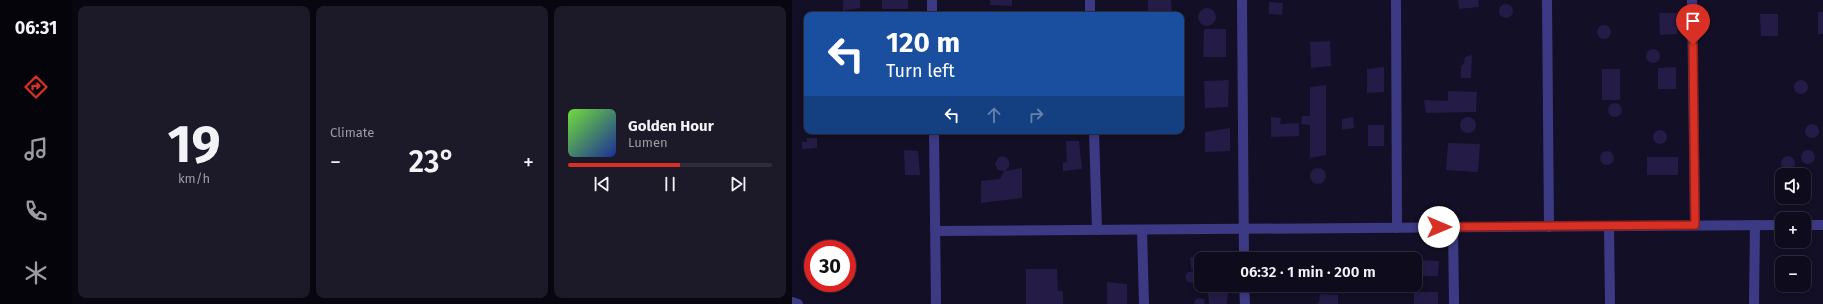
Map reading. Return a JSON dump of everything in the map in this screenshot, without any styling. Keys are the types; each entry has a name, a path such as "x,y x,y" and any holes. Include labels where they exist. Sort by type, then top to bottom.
{"street":[{"path":"932,0 932,12"},
{"path":"1090,0 1090,12"},
{"path":"1242,0 1244,252"},
{"path":"1396,0 1397,228"},
{"path":"1547,0 1549,226"},
{"path":"1692,0 1695,225"},
{"path":"934,134 936,304"},
{"path":"1094,134 1097,230"},
{"path":"1811,225 1823,224"},
{"path":"1754,304 1755,225"},
{"path":"935,231 1775,225"},
{"path":"1609,226 1610,304"},
{"path":"1453,227 1454,304"},
{"path":"1142,230 1144,304"},
{"path":"1244,292 1245,304"},
{"path":"792,302 798,304"}],"building":[{"path":"843,0 860,0 860,8 843,11"},
{"path":"882,0 908,0 908,9 882,9"},
{"path":"990,0 1012,0 1012,6 990,5"},
{"path":"1148,0 1171,0 1172,12 1148,12"},
{"path":"1458,0 1478,0 1479,7 1459,9"},
{"path":"1269,2 1283,3 1282,15 1269,14"},
{"path":"1506,4 1511,6 1513,11 1511,16 1506,18 1501,16 1499,11 1501,6"},
{"path":"1207,8 1213,11 1216,17 1213,23 1207,26 1201,23 1198,17 1201,11"},
{"path":"1818,12 1823,12 1823,34 1818,34"},
{"path":"1659,13 1677,13 1677,34 1660,35"},
{"path":"1760,14 1778,14 1778,36 1761,36"},
{"path":"1604,25 1609,27 1611,32 1609,37 1604,39 1599,37 1597,32 1599,27"},
{"path":"1204,29 1226,29 1226,57 1203,57"},
{"path":"1330,41 1331,66 1311,68 1310,42"},
{"path":"1653,49 1658,51 1660,56 1658,61 1653,63 1648,61 1646,56 1648,51"},
{"path":"1472,55 1471,78 1461,78 1461,66 1464,63 1465,57"},
{"path":"1384,67 1384,92 1367,93 1367,69"},
{"path":"1676,67 1676,89 1658,89 1658,68"},
{"path":"1602,69 1620,69 1620,100 1602,100"},
{"path":"804,79 804,93 803,93"},
{"path":"1229,80 1228,107 1205,108 1204,81"},
{"path":"1801,80 1806,82 1808,87 1806,92 1801,94 1796,92 1794,87 1796,82"},
{"path":"1326,85 1326,155 1310,158 1310,125 1301,124 1302,116 1310,116 1310,87"},
{"path":"1448,91 1477,92 1476,112 1426,113 1424,100 1448,101"},
{"path":"1615,103 1620,105 1622,110 1620,115 1615,117 1610,115 1608,110 1610,105"},
{"path":"1271,117 1281,118 1280,124 1299,123 1299,136 1271,137"},
{"path":"1353,117 1354,128 1342,130 1342,119"},
{"path":"1468,117 1475,122 1476,125 1471,132 1468,133 1461,128 1460,125 1465,118"},
{"path":"1812,124 1817,126 1819,131 1817,136 1812,138 1807,136 1805,131 1807,126"},
{"path":"1368,125 1384,125 1384,146 1368,146"},
{"path":"1230,128 1230,151 1205,152 1205,132"},
{"path":"1660,130 1665,132 1667,137 1665,142 1660,144 1655,142 1653,137 1655,132"},
{"path":"807,138 817,138 817,148 802,149 802,142 807,142"},
{"path":"1066,141 1079,141 1082,169 1063,171 1063,163 1067,162"},
{"path":"1448,143 1480,144 1478,172 1446,170"},
{"path":"904,150 918,151 920,175 905,175"},
{"path":"1808,150 1813,152 1815,157 1813,162 1808,164 1803,162 1801,157 1803,152"},
{"path":"1607,151 1612,153 1614,158 1612,163 1607,165 1602,163 1600,158 1602,153"},
{"path":"1002,156 1007,158 1009,162 1009,167 1005,171 1022,168 1022,198 981,203 981,181 1000,179 1004,171 998,170 995,164 998,158"},
{"path":"1788,156 1794,160 1795,163 1793,168 1783,168 1781,163 1783,158"},
{"path":"1647,157 1678,157 1678,175 1647,175"},
{"path":"1318,168 1325,173 1326,176 1321,183 1318,184 1311,179 1310,176 1315,169"},
{"path":"1190,257 1194,257 1194,269 1191,269"},
{"path":"1422,260 1439,261 1438,276 1422,276"},
{"path":"1026,269 1057,269 1058,291 1063,291 1063,304 1026,304"},
{"path":"1191,271 1193,272 1194,282 1191,283 1187,281 1185,277 1187,273"},
{"path":"1107,282 1127,284 1127,304 1107,304"},
{"path":"1208,292 1228,292 1227,304 1209,304"},
{"path":"1414,292 1438,292 1438,304 1414,304"},
{"path":"1320,294 1338,295 1338,304 1315,304 1319,303"},
{"path":"1198,298 1204,299 1205,304 1194,304 1195,300"}],"route":[{"path":"1439,227 1695,225 1693,45"}]}
